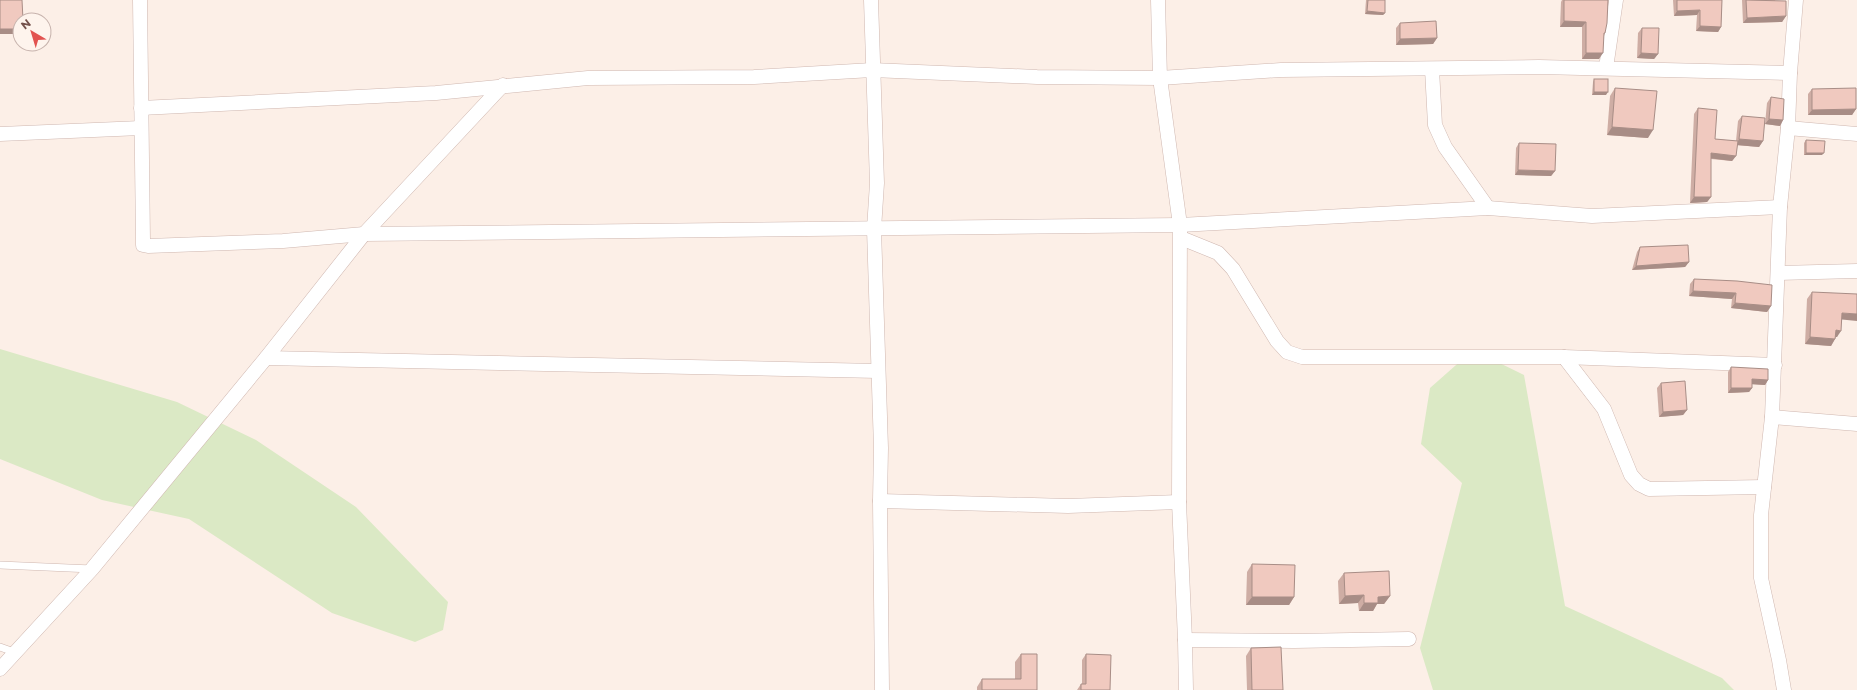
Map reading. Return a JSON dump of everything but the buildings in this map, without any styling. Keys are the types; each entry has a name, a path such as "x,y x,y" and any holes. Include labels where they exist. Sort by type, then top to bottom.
{"street":[{"path":"140,0 143,245 156,246 283,241 364,234 874,228 1180,232 1488,208 1592,216 1780,207"},
{"path":"871,0 876,183 874,228 881,448 880,501 882,690"},
{"path":"1158,0 1160,78 1180,232 1179,502 1186,690"},
{"path":"1606,68 1616,0"},
{"path":"1784,690 1761,578 1761,515 1772,417 1780,207 1788,128 1790,73 1796,0"},
{"path":"141,108 436,93 502,85 588,78 754,77 872,70 1037,77 1160,78 1281,70 1539,67 1790,73"},
{"path":"1432,69 1435,125 1445,147 1488,208"},
{"path":"0,669 14,652 92,569 266,358 364,234 502,85"},
{"path":"0,134 141,128"},
{"path":"1788,128 1857,134"},
{"path":"1180,232 1218,253 1233,269 1277,341 1287,352 1302,357 1564,357 1775,365"},
{"path":"1778,274 1857,272"},
{"path":"1564,357 1604,409 1631,475 1639,484 1649,490 1764,487"},
{"path":"266,358 878,371"},
{"path":"1772,417 1857,424"},
{"path":"880,501 1068,506 1179,502"},
{"path":"1185,640 1294,641 1409,639"}],"lane":[{"path":"0,565 92,569"},
{"path":"0,647 14,652"}],"green space":[{"path":"0,349 177,402 256,440 356,507 448,602 443,630 415,642 332,613 189,519 102,500 0,459"},
{"path":"1473,350 1524,375 1565,606 1722,678 1734,690 1433,690 1420,648 1462,483 1421,444 1430,388"}]}
